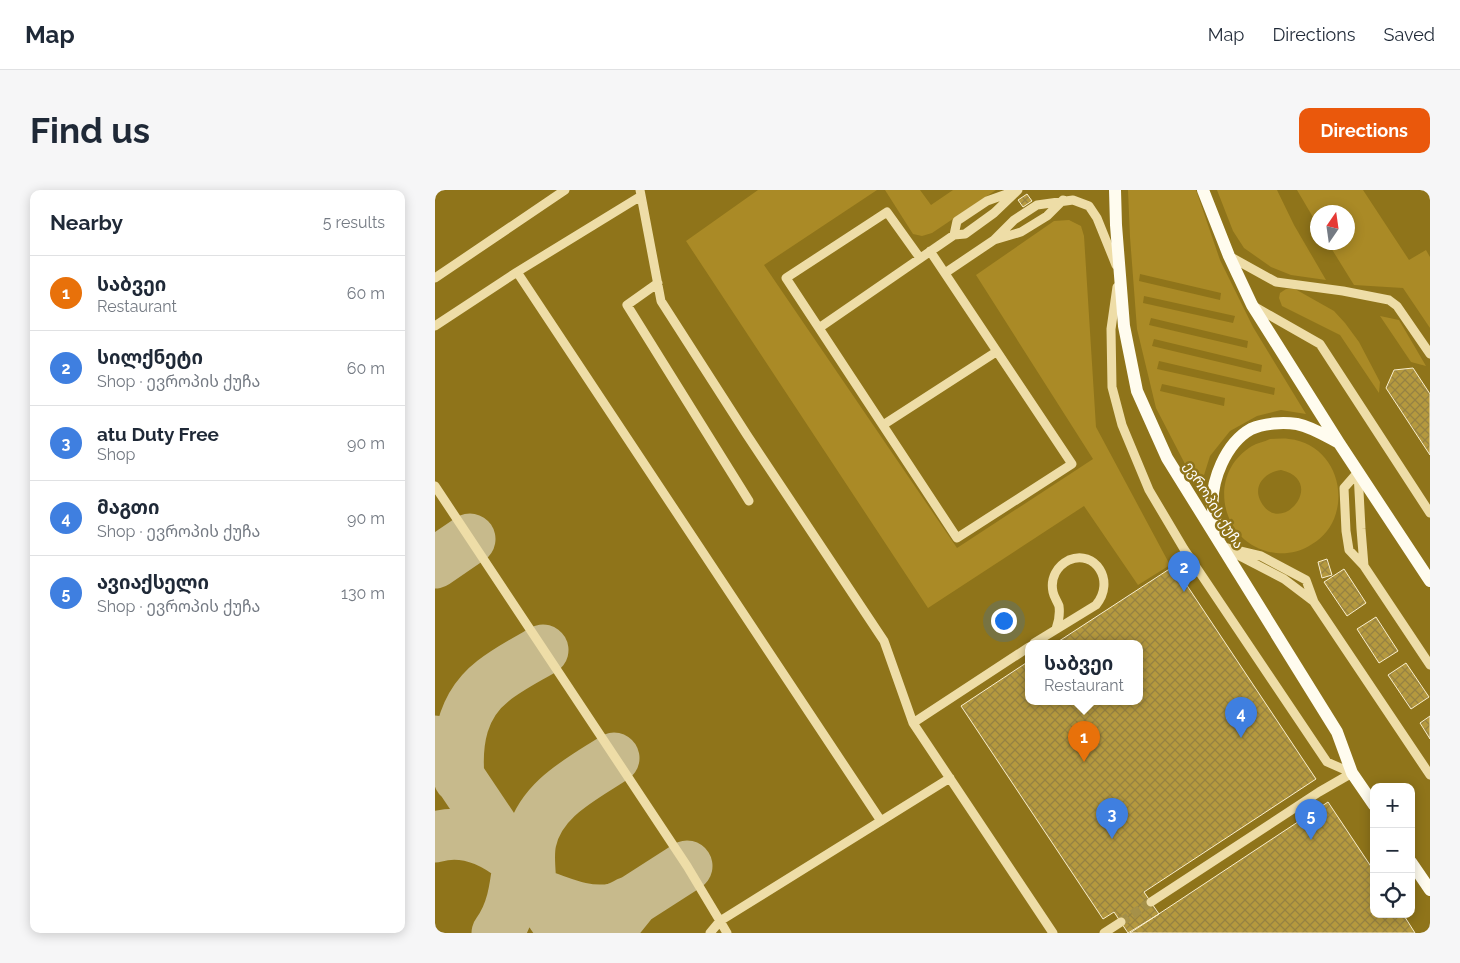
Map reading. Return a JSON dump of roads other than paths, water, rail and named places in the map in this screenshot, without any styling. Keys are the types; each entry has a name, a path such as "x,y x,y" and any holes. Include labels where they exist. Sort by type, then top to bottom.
{"main road":[{"name":"ევროპის ქუჩა","path":"1115,190 1115,225 1124,326 1137,391 1167,458 1337,732 1352,772 1370,799"},
{"path":"1203,190 1229,256 1252,305 1339,443 1430,581"},
{"path":"1223,548 1213,508 1215,482 1221,462 1234,443 1252,429 1276,423 1297,424 1313,429 1339,443"},
{"path":"1415,868 1430,890"}],"lane":[{"path":"435,278 565,190"},
{"path":"819,328 954,235 965,234 994,213 1018,190"},
{"path":"954,235 957,221 987,201 1018,190"},
{"path":"435,326 640,193 661,301 884,642 913,723 1053,933"},
{"path":"994,240 1021,232 1047,216 1063,200"},
{"path":"945,272 994,240 1014,220 1037,205 1073,200 1089,206 1097,218 1119,272 1111,329 1112,387 1122,425 1149,490 1190,557 1327,762 1352,772"},
{"path":"920,258 887,212 786,278 957,538 1072,464 930,251"},
{"path":"1229,256 1276,282 1343,291 1389,300 1397,306 1430,354"},
{"path":"517,272 881,821"},
{"path":"658,283 627,305 749,501"},
{"path":"1252,305 1320,344 1430,513"},
{"path":"883,425 996,352"},
{"path":"1358,472 1364,566"},
{"path":"1358,472 1344,488 1349,550 1364,566 1430,665"},
{"path":"435,486 687,866 727,933"},
{"path":"1223,548 1284,579 1314,602 1430,775"},
{"path":"1039,640 1096,605 1102,598 1105,590 1105,581 1097,566 1089,561 1081,558 1072,559 1058,568 1054,576 1052,584 1053,593 1059,605 1056,629"},
{"path":"913,723 1025,649"},
{"path":"1151,902 1352,772"},
{"path":"710,933 720,921 950,778"},
{"path":"1104,933 1121,922"}],"tunnel":[{"path":"1121,922 1151,902"}],"place":[{"name":"სილქნეტი","path":"1184,592"},
{"name":"მაგთი","path":"1241,738"},
{"name":"საბვეი","path":"1084,762"},
{"name":"atu Duty Free","path":"1112,839"},
{"name":"ავიაქსელი","path":"1311,840"}]}
